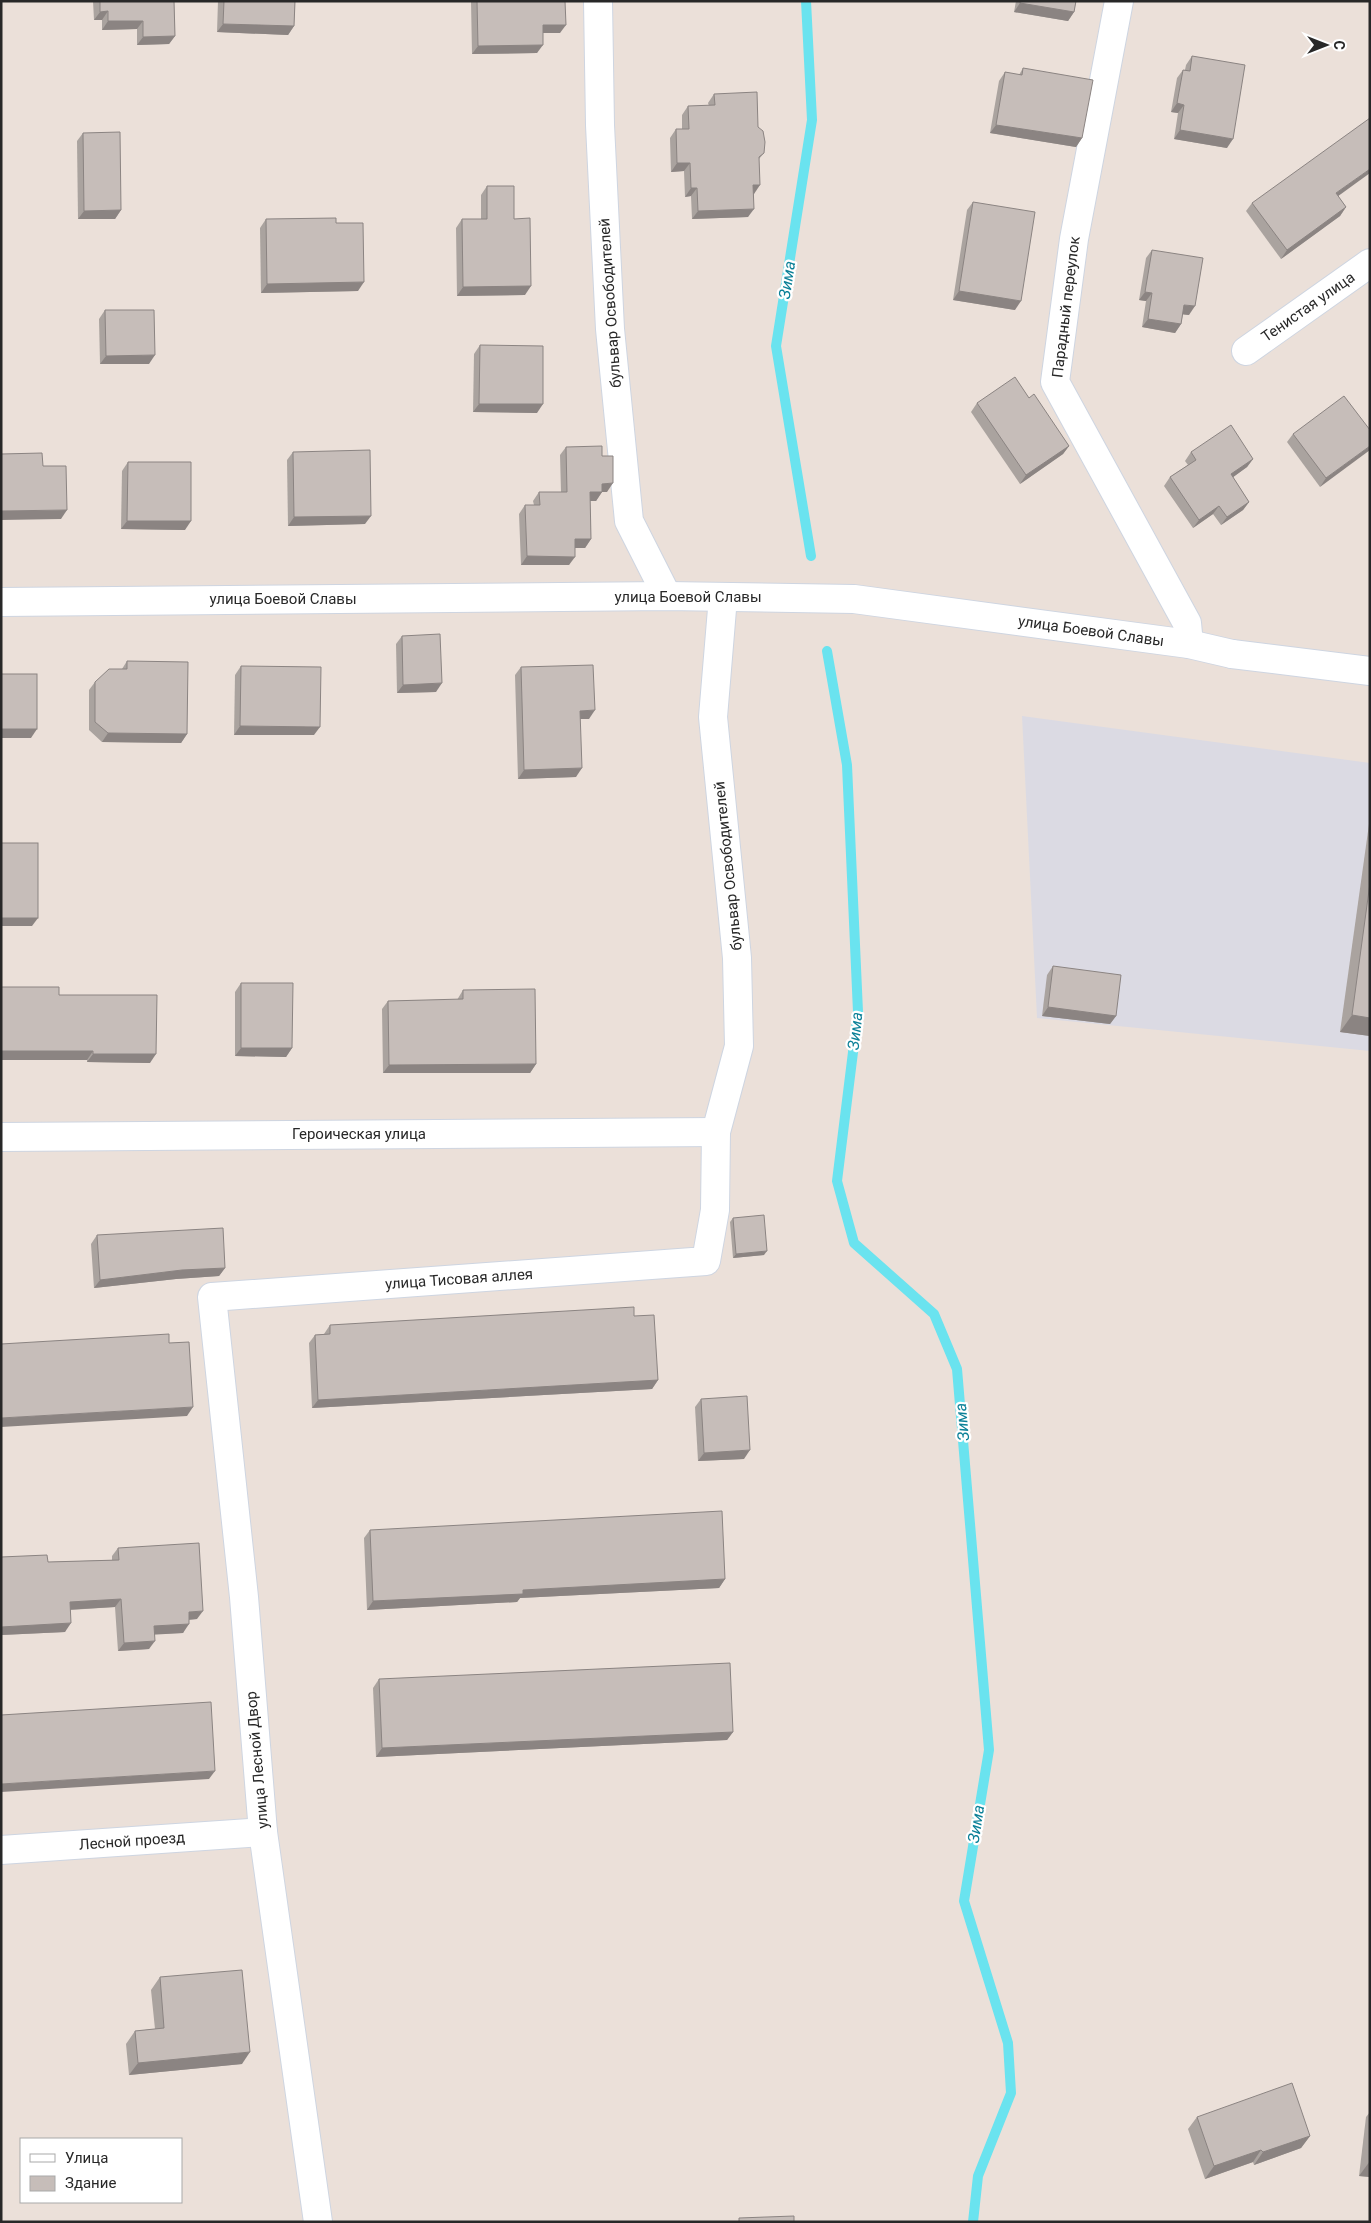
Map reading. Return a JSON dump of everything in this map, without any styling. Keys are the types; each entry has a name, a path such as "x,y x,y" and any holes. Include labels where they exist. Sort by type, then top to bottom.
{"street":[{"name":"бульвар Освободителей","path":"598,1 600,125 610,329 629,520 667,596"},
{"name":"Парадный переулок","path":"1119,1 1074,239 1055,382 1187,623 1189,644"},
{"name":"Тенистая улица","path":"1246,351 1370,263"},
{"name":"улица Боевой Славы","path":"1,602 667,596 854,599 1189,644 1232,654 1370,671"},
{"name":"бульвар Освободителей","path":"706,1261 715,1210 716,1132 739,1046 737,958 713,717 723,597"},
{"name":"Героическая улица","path":"1,1137 716,1132"},
{"name":"улица Тисовая аллея","path":"212,1297 706,1261"},
{"name":"улица Лесной Двор","path":"212,1297 244,1597 263,1832 318,2222"},
{"name":"Лесной проезд","path":"1,1850 263,1832"}],"shaded area":[{"path":"1022,716 1370,763 1370,1051 1037,1018"}],"building":[{"path":"100,1 174,1 175,36 143,37 143,21 108,21 108,11 100,12"},
{"path":"224,1 295,1 294,26 223,24"},
{"path":"477,1 565,1 566,25 543,25 543,45 478,46"},
{"path":"1020,1 1076,1 1074,12 1020,3"},
{"path":"1192,56 1245,65 1233,139 1180,130 1184,105 1177,103 1183,70 1190,71"},
{"path":"1023,68 1093,80 1082,138 996,125 1005,72 1022,75"},
{"path":"757,92 758,127 763,131 765,142 764,153 759,157 760,185 753,185 754,209 698,211 697,188 691,188 690,163 677,163 676,129 689,129 688,106 715,105 714,94"},
{"path":"1370,118 1370,169 1336,193 1346,207 1287,250 1252,203"},
{"path":"120,132 121,210 84,211 83,133"},
{"path":"487,186 514,186 514,219 530,218 531,286 463,287 462,219 487,219"},
{"path":"973,202 1035,212 1021,301 959,291"},
{"path":"336,218 336,223 363,223 364,282 267,284 266,219"},
{"path":"1152,250 1203,258 1195,306 1184,305 1181,324 1148,319 1152,293 1145,292"},
{"path":"105,310 154,310 155,355 106,356"},
{"path":"480,345 543,346 543,404 479,404"},
{"path":"1015,377 1029,398 1034,394 1069,446 1026,475 977,403"},
{"path":"1344,396 1370,430 1370,446 1326,478 1293,434"},
{"path":"1231,425 1253,459 1231,474 1249,502 1227,517 1219,506 1199,520 1170,477 1196,460 1191,452"},
{"path":"602,446 602,456 613,456 613,483 602,484 602,492 590,492 591,539 575,539 575,557 527,556 525,505 540,505 539,492 567,492 566,447"},
{"path":"370,450 371,516 294,517 293,452"},
{"path":"42,453 43,466 66,466 67,510 1,511 1,454"},
{"path":"128,462 191,462 191,521 127,521"},
{"path":"440,634 442,683 403,685 402,636"},
{"path":"127,661 188,662 187,734 108,733 95,722 95,682 109,669 127,669"},
{"path":"593,665 595,710 580,711 582,768 524,770 521,667"},
{"path":"241,666 321,667 320,727 240,726"},
{"path":"1,674 37,674 37,729 1,729"},
{"path":"1,843 38,843 38,918 1,918"},
{"path":"1370,883 1370,1018 1352,1015"},
{"path":"1053,966 1121,975 1116,1016 1048,1007"},
{"path":"241,983 293,983 292,1048 241,1048"},
{"path":"1,987 59,987 59,995 157,995 156,1054 93,1054 93,1051 1,1051"},
{"path":"535,989 536,1064 389,1065 388,1001 463,999 463,990"},
{"path":"764,1215 767,1251 736,1254 733,1218"},
{"path":"223,1228 225,1268 182,1270 100,1280 97,1235"},
{"path":"634,1307 634,1316 654,1315 658,1380 318,1400 315,1335 330,1334 330,1325"},
{"path":"169,1334 169,1343 189,1342 193,1407 1,1418 1,1344"},
{"path":"747,1396 750,1450 704,1453 701,1399"},
{"path":"722,1511 725,1579 523,1590 523,1594 373,1601 370,1530"},
{"path":"199,1543 203,1611 189,1612 189,1624 154,1626 155,1641 124,1643 121,1599 70,1602 71,1623 1,1627 1,1557 47,1555 48,1562 119,1560 118,1548"},
{"path":"730,1663 733,1732 382,1748 379,1679"},
{"path":"211,1702 215,1771 1,1784 1,1715"},
{"path":"242,1970 250,2052 138,2063 135,2031 164,2028 160,1977"},
{"path":"1292,2083 1310,2136 1214,2166 1197,2117"},
{"path":"794,2216 794,2222 739,2222 739,2218"}],"waterway":[{"name":"Зима","path":"806,1 812,120 776,346 811,556"},
{"name":"Зима","path":"827,651 847,765 858,1012 837,1181 854,1243 934,1314 957,1369 989,1750 964,1901 1008,2043 1011,2093 978,2176 973,2222"}]}
